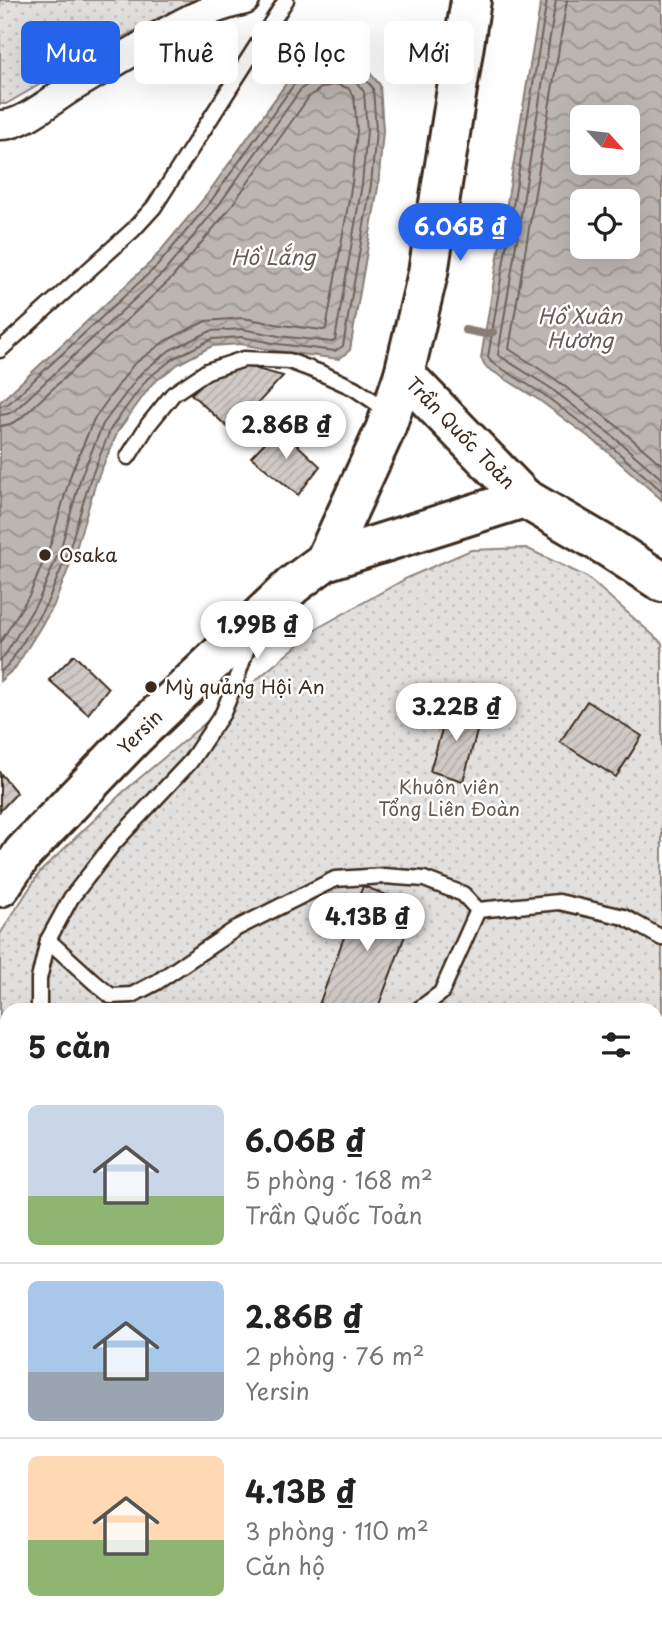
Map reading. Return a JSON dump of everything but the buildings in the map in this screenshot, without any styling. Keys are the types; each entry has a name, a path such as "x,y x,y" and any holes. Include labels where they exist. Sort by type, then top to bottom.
{"main road":[{"name":"Trần Quốc Toản","path":"471,0 428,273 404,373 524,498 662,582"},
{"name":"Yersin","path":"325,561 385,430 404,373"},
{"name":"Yersin","path":"0,887 23,853 134,737 293,585 325,561 524,498"}],"street":[{"path":"0,125 34,114 69,89 186,20 221,5 245,0"}],"lane":[{"path":"0,350 155,207 286,0"},
{"path":"128,457 148,425 173,394 207,371 244,359 289,361 354,388 391,412"},
{"path":"39,1003 39,979 48,940 71,898 113,844 190,762 223,713 256,620"},
{"path":"48,940 111,996 132,995 157,982 237,928 334,879 384,876 424,879 463,894 478,910"},
{"path":"478,910 559,902 624,917 662,938"},
{"path":"427,1003 441,993 478,910"}],"green space":[{"path":"0,0 194,0 154,21 134,21 134,31 120,39 120,21 21,21 21,84 41,84 6,104 0,104"},
{"name":"Khuôn viên Tổng Liên Đoàn","path":"526,548 587,577 662,643 662,1003 0,1003 0,934 40,872 122,793 318,628 409,577 471,550"}],"water":[{"name":"Hồ Xuân Hương","path":"541,0 662,0 662,500 601,446 539,400 486,367 481,358"},
{"name":"Hồ Lắng","path":"370,73 380,85 383,131 378,187 350,350 339,359 241,344 212,346 178,364 152,384 118,431 96,482 75,552 53,607 15,668 0,681 0,402 153,260 206,196 286,84 370,84"}],"waterway":[{"path":"465,330 485,334 493,332"}],"place":[{"name":"Osaka","path":"45,555"},
{"name":"Mỳ quảng Hội An","path":"151,687"}]}
